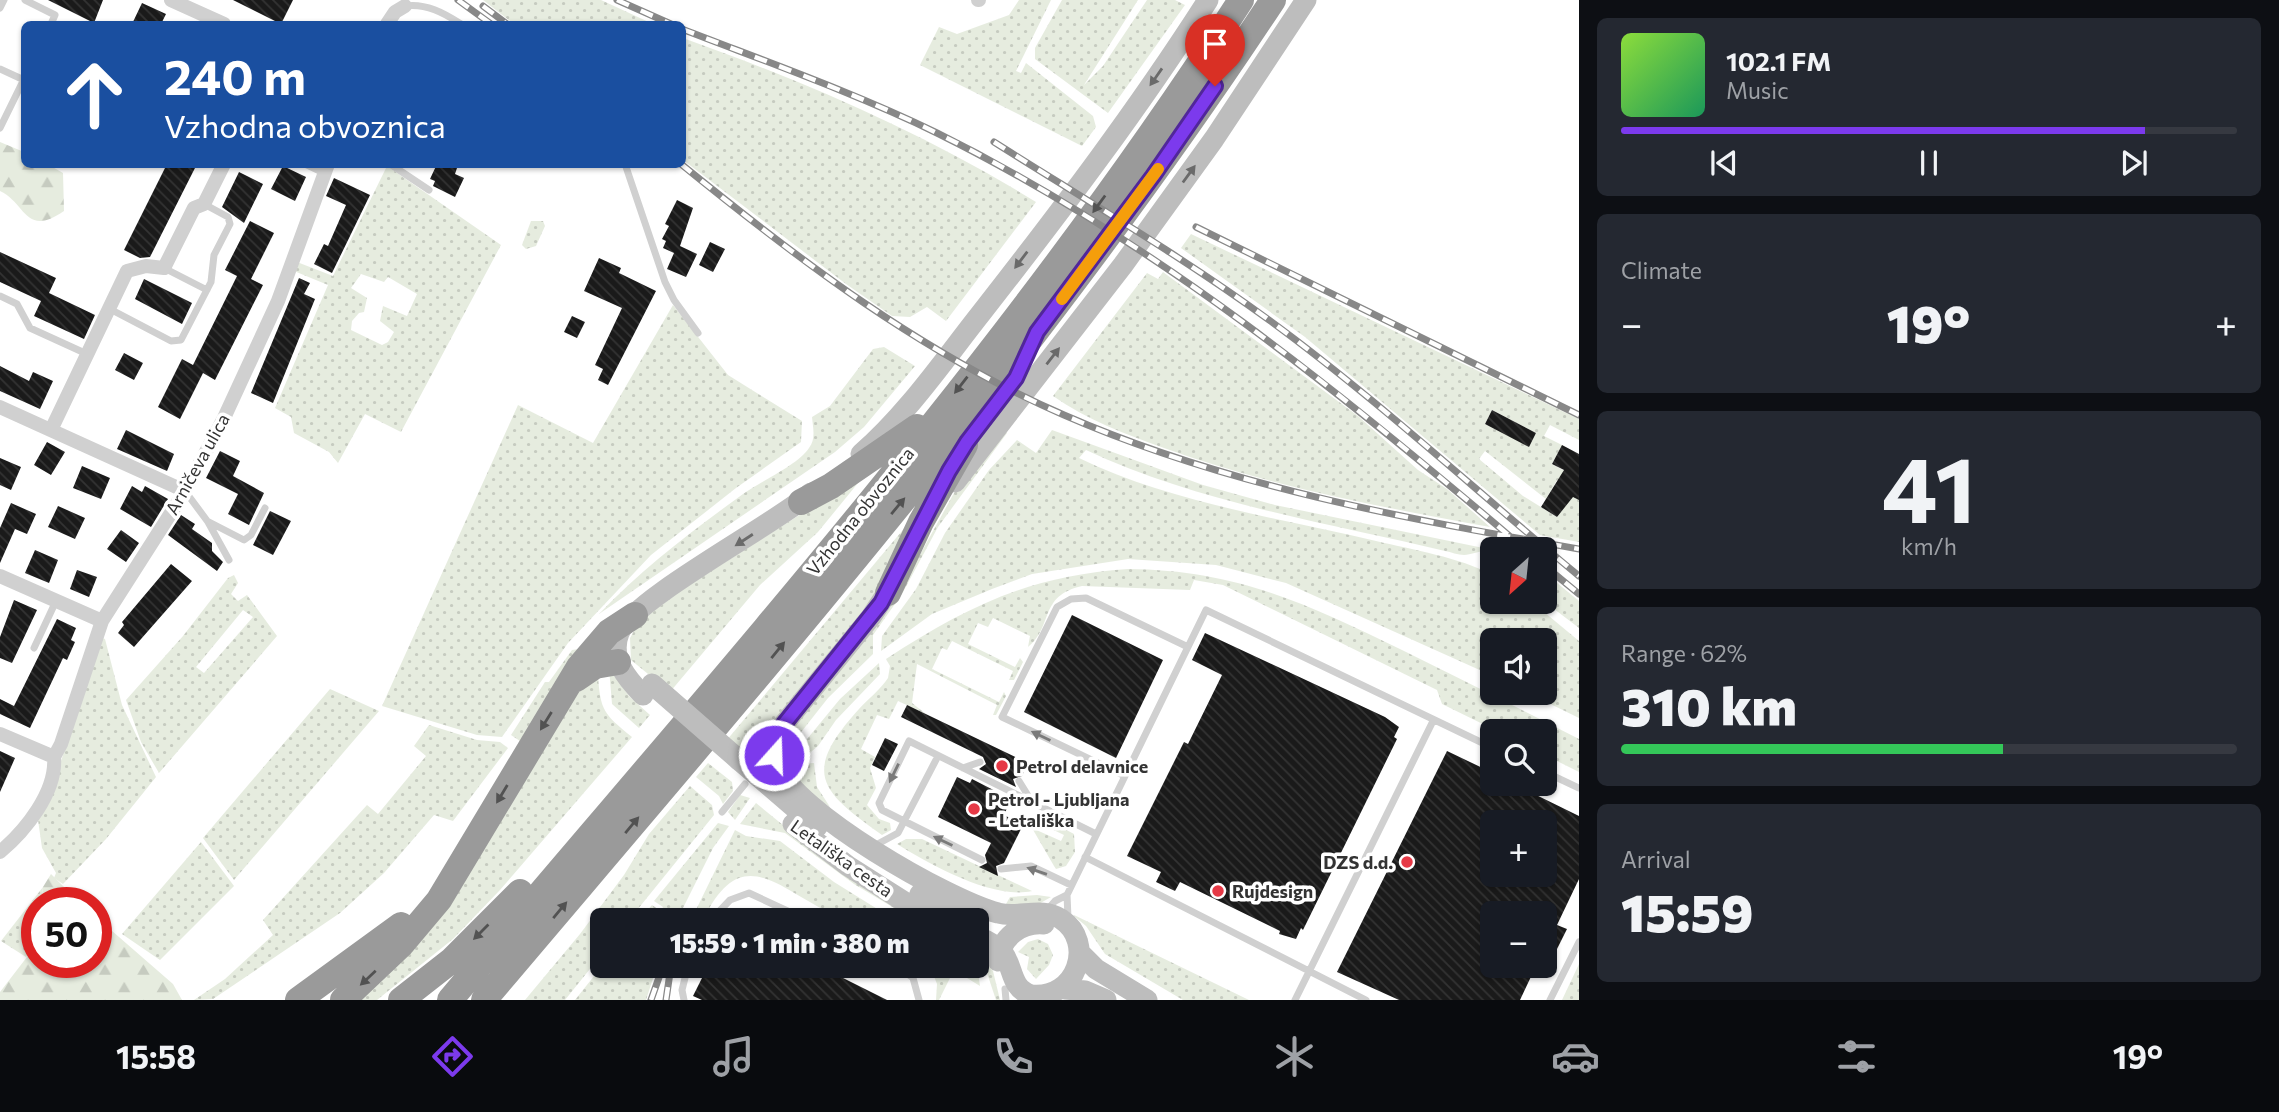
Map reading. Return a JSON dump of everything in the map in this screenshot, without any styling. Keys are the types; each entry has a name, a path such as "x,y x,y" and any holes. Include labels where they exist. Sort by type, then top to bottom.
{"highway":[{"name":"Vzhodna obvoznica","path":"450,1000 937,416 1080,231 1241,0"},
{"name":"Vzhodna obvoznica","path":"484,1000 902,501 1037,332 1153,176 1273,0"},
{"path":"888,593 949,471 967,442 1016,378 1037,332"},
{"path":"801,502 831,486 905,434 937,416"},
{"path":"343,1000 420,924 439,900 593,649 609,632 635,615"},
{"path":"571,682 592,667 618,662"},
{"path":"298,1000 360,958 416,912 483,827"},
{"path":"401,1000 475,938 531,879 569,858"}],"main road":[{"path":"618,662 619,634 635,615 801,502 877,440 912,400 1104,150 1208,0"},
{"path":"862,842 787,782 776,766 773,751 784,724 888,593 959,477 1131,254 1214,139 1306,0"},
{"name":"Letališka cesta","path":"618,662 829,853 920,908"},
{"name":"Letališka cesta","path":"738,771 889,876 949,908"},
{"path":"800,813 862,842"},
{"name":"Letališka cesta","path":"862,842 942,890 994,912 1047,925 1063,936 1076,960 1147,1000"},
{"path":"999,959 1032,922"},
{"name":"Letališka cesta","path":"989,926 1004,930 1032,922 1067,923 1078,940 1076,960"},
{"path":"989,949 1015,983 1028,994 1038,998 1065,989 1085,992 1106,1000"},
{"path":"989,954 999,959 1008,996"},
{"path":"1038,998 1076,960"},
{"path":"1065,989 1076,960"},
{"path":"1076,960 1136,1000"}],"street":[{"path":"171,0 217,21"},
{"path":"389,21 395,12 405,6"},
{"path":"51,430 127,271 146,266 164,268 194,208 204,204 222,168"},
{"name":"Arničeva ulica","path":"0,852 33,820 51,776 54,757 61,744 102,621 185,491 267,326 326,169"},
{"path":"0,407 185,491"},
{"path":"0,576 102,621"},
{"path":"0,734 54,757"}],"lane":[{"path":"0,8 4,0"},
{"path":"25,0 55,15 52,21"},
{"path":"405,6 415,5 438,11 456,21"},
{"path":"0,69 21,79"},
{"path":"0,128 21,86"},
{"path":"396,168 429,190"},
{"path":"626,168 665,282 674,300 698,333"},
{"path":"108,308 175,342 185,336 207,290 214,255 230,224 228,216 204,204"},
{"path":"164,268 207,290"},
{"path":"0,296 17,304 30,328 87,354"},
{"path":"185,491 208,522 229,560"},
{"path":"208,522 244,540 251,535 265,508"},
{"path":"1125,776 1002,717 1057,607 1070,599 1086,598 1188,647"},
{"path":"34,648 56,601"},
{"path":"1032,922 1055,901 1067,895 1206,610 1480,742"},
{"path":"1295,1000 1433,721"},
{"path":"982,860 882,810 879,803 909,741 1096,834"},
{"path":"862,842 898,834 938,756"},
{"path":"963,768 980,762"},
{"path":"722,812 738,771"},
{"path":"1557,778 1579,788"},
{"path":"1020,781 1032,803"},
{"path":"1085,858 1366,1000"},
{"path":"1001,869 1031,866 1071,885"},
{"path":"722,908 730,900 749,893 781,908"},
{"name":"Letališka cesta","path":"1067,895 1067,923"},
{"path":"1550,1000 1579,943"},
{"path":"684,1000 682,990 685,978"},
{"path":"913,978 919,1000"}],"green space":[{"path":"483,0 601,0 646,21 510,21"},
{"path":"1019,0 1051,0 1016,71 1021,73 1026,63 1093,116 1096,127 1082,146 920,65 939,27 957,34 1009,15"},
{"path":"1062,0 1138,0 1084,85 1103,66 1147,0 1175,0 1185,5 1108,113 1035,59 1035,48"},
{"path":"686,39 774,72 908,131 1036,202 946,321 927,307 910,317 892,316 686,162"},
{"path":"0,142 21,151 21,168 54,168 63,173 64,211 41,221 33,220 9,196 0,191"},
{"path":"386,168 390,168 501,245 401,432 365,414 338,463 329,452 294,433 291,417 275,408 328,285 294,271 297,262 333,276","holes":["361,274 384,282 388,277 417,294 407,316 383,306 380,321 394,332 388,342 382,345 351,330 352,321 359,313 364,312 367,298 351,288"]},
{"path":"531,221 543,221 545,226 536,246 526,249 522,245"},
{"path":"1191,234 1579,419 1579,440 1550,425 1544,436 1562,445 1552,464 1579,479 1579,542 1540,535 1305,337 1181,248","holes":["1492,410 1536,433 1529,446 1485,424","1485,451 1546,499 1557,480 1575,491 1557,517 1523,496 1479,459"]},
{"path":"1163,272 1358,416 1418,470 1447,489 1490,527 1367,503 1244,474 1121,432 1053,396 1147,273 1158,279"},
{"path":"673,305 728,375 802,421 801,442 736,488 651,555 568,643 502,737 477,735 382,706 518,405 593,443"},
{"path":"884,347 915,366 864,427 835,452 599,614 633,581 687,536 743,494 804,454 813,441 812,417 830,406 873,349"},
{"path":"1004,430 1007,433 938,527 902,594 873,635 873,654 828,698 787,750 795,726 906,580 954,493"},
{"path":"1052,430 1203,485 1275,505 1480,547 1480,552 1457,554 1262,510 1172,484 1086,450 1079,458 1187,498 1436,555 1480,569 1480,614 1546,614 1579,641 1579,718 1552,705 1557,705 1557,628 1480,628 1480,670 1286,583 1216,565 1128,559 1032,574 932,614 881,651 882,636 916,589 945,533 989,470 1017,440 1036,453"},
{"path":"867,472 818,532 760,585 670,692 631,660 630,638 639,622 683,589"},
{"path":"917,513 891,570 850,630 766,731 760,749 764,769 726,741"},
{"path":"1128,569 1167,571 1238,583 1270,593 1334,618 1480,689 1480,705 1511,705 1539,719 1480,719 1480,723 1442,704 1437,690 1223,585 1194,580 1190,590 1082,586 1068,591 1052,604 1036,639 1028,647 1030,636 993,618 988,627 978,623 968,644 1015,667 1020,658 1023,662 1014,680 1009,680 1013,671 952,641 947,650 942,648 932,669 999,702 1004,692 1006,696 996,715 993,715 997,705 917,664 912,703 926,714 898,701 889,719 877,715 861,749 875,757 870,768 876,788 867,805 879,819 890,823 891,830 882,835 844,806 832,793 826,780 824,765 829,750 859,709 888,678 890,666 886,659 944,624 1001,597 1060,579"},
{"path":"234,575 238,583 231,594 238,601 247,595 277,636 159,773 141,742 126,700 183,636 228,578","holes":["243,610 253,617 204,673 196,667"]},
{"path":"1558,584 1579,601 1579,628 1558,612"},
{"path":"102,638 105,639 122,705 156,777 106,839 63,884 54,878 56,873 42,848 38,820 58,770"},
{"path":"579,649 523,743 511,735 545,682 549,682 572,650"},
{"path":"879,663 880,674 836,720 818,746 805,757 789,761 840,699"},
{"path":"609,668 629,696 650,715 639,728 612,704"},
{"path":"598,674 600,696 605,711 632,737 500,890 453,939 377,1000 354,1000 572,695"},
{"path":"330,689 379,711 234,880 203,838"},
{"path":"429,725 477,740 500,742 508,748 453,821 434,815 384,873 340,913 213,999 194,1000 225,979 273,935 263,920 367,805 378,814 426,756 414,746"},
{"path":"1557,728 1579,739 1579,772 1557,761"},
{"path":"708,763 732,782 733,791 723,804 719,796 696,777"},
{"path":"814,763 817,787 830,807 806,791 788,765"},
{"path":"690,786 712,805 714,815 639,908 599,908 624,875 649,834"},
{"path":"740,795 750,798 735,820 728,812"},
{"path":"756,803 794,834 897,908 854,884 785,833 740,824"},
{"path":"1040,816 1074,834 1075,852 1066,866 1056,869 1032,828 1061,841 1064,835 1037,822"},
{"path":"718,823 729,826 713,848 683,908 662,908 654,901"},
{"path":"735,830 746,836 780,841 834,882 876,908 821,908 767,879 750,876 734,880 719,894 710,908 697,908"},
{"path":"906,839 922,839 1032,891 999,890 962,878 897,844"},
{"path":"201,842 234,886 160,960 122,934"},
{"path":"51,874 64,887 43,887"},
{"path":"1010,897 1051,897 1037,905 1006,904"},
{"path":"21,915 21,954 1,941"},
{"path":"1074,916 1249,1000 1183,1000 1105,954 1086,926"},
{"path":"590,921 590,969 565,1000 525,1000"},
{"path":"112,931 173,984 182,1000 0,1000 0,992 21,965 21,978 112,978"},
{"path":"1038,939 1048,944 1053,955 1049,965 1036,979 1027,969 1029,957 1018,952 1028,942"},
{"path":"1579,964 1579,1000 1562,1000"},
{"path":"989,966 993,971 1000,1000 996,1000 989,978"},
{"path":"592,978 653,978 646,1000 575,1000"},
{"path":"935,978 950,978 939,1000 936,1000"},
{"path":"967,978 979,978 980,986"}],"building":[{"path":"48,0 103,0 95,21"},
{"path":"233,0 293,0 282,21 275,21"},
{"path":"142,3 166,14 162,21 133,21"},
{"path":"165,168 195,168 150,257 140,258 124,250"},
{"path":"282,168 306,177 295,201 271,189"},
{"path":"435,168 457,168 455,174 464,178 455,197 433,186 435,181 430,179"},
{"path":"239,172 263,184 244,223 222,207"},
{"path":"334,178 370,195 332,273 314,264 324,244 328,246 346,205 326,196"},
{"path":"677,200 693,208 680,246 697,254 686,277 667,269 674,253 663,248 666,241 662,239 669,226 665,224"},
{"path":"250,221 274,233 251,279 263,285 215,380 203,373 180,419 158,407 182,359 193,365 237,276 225,270"},
{"path":"710,242 725,249 713,272 699,265"},
{"path":"0,252 56,278 49,293 95,315 84,339 34,316 41,301 0,282"},
{"path":"599,258 621,268 619,273 656,291 608,385 598,380 603,369 595,365 622,308 584,291"},
{"path":"299,278 310,283 304,294 315,299 273,403 251,393"},
{"path":"144,279 192,303 182,324 135,299"},
{"path":"572,316 585,322 577,338 564,332"},
{"path":"124,353 143,363 134,380 115,370"},
{"path":"0,366 29,381 33,372 53,381 40,409 0,391"},
{"path":"1492,410 1536,433 1529,447 1485,424"},
{"path":"126,430 174,454 167,471 117,449"},
{"path":"47,442 65,452 51,475 34,465"},
{"path":"1562,445 1579,454 1579,500 1573,497 1557,517 1541,507 1564,470 1552,464"},
{"path":"220,451 240,461 233,476 264,493 249,525 228,514 238,494 206,478"},
{"path":"0,458 21,467 11,490 0,485"},
{"path":"82,466 110,478 101,499 73,488"},
{"path":"132,486 142,492 145,486 168,499 151,527 120,509"},
{"path":"11,503 36,514 27,534 15,529 0,563 0,528"},
{"path":"58,506 85,518 75,539 48,527"},
{"path":"270,511 291,521 273,555 253,545"},
{"path":"181,515 195,524 192,529 212,543 212,551 223,562 217,571 168,535"},
{"path":"121,530 139,543 126,562 107,549"},
{"path":"35,550 58,560 49,583 25,573"},
{"path":"171,564 192,581 134,647 118,633 124,625 122,622"},
{"path":"77,570 97,577 89,597 70,589"},
{"path":"14,600 37,610 12,663 0,658 0,637"},
{"path":"1072,615 1163,660 1116,758 1024,712"},
{"path":"57,619 76,628 71,640 75,642 67,660 63,658 30,728 0,714 0,699 14,706"},
{"path":"1205,633 1385,717 1399,727 1394,737 1397,739 1303,930 1301,928 1296,939 1279,934 1280,931 1180,882 1175,891 1156,882 1161,872 1127,856 1184,742 1188,744 1222,675 1192,660"},
{"path":"907,705 1028,763 1022,776 1013,779 1016,787 979,769 986,764 983,757 901,717"},
{"path":"885,738 898,744 884,771 872,765"},
{"path":"0,751 15,758 0,792"},
{"path":"1447,751 1480,767 1480,796 1538,796 1579,816 1579,879 1557,925 1557,901 1480,901 1480,978 1530,978 1520,1000 1399,1000 1337,972"},
{"name":"Petrol - Ljubljana - Letališka","path":"957,777 970,783 972,779 1011,799 1004,815 1023,825 1004,863 996,866 998,876 979,867 987,863 985,855 991,843 938,817"},
{"path":"1557,925 1567,929 1557,949"},
{"path":"702,978 843,978 887,1000 702,1000 693,996"}],"railway":[{"path":"458,0 487,21"},
{"path":"617,0 664,21"},
{"path":"483,6 503,21"},
{"path":"686,31 906,118 1017,175 1095,222 1244,323 1387,434 1511,537"},
{"path":"994,142 1168,251 1269,320 1387,413 1579,576"},
{"path":"686,168 771,236 864,303 961,364 1064,415 1126,440 1253,481 1382,512 1579,549"},
{"path":"1196,227 1579,415"},
{"path":"1558,577 1579,594"},
{"path":"651,1000 659,978"},
{"path":"666,1000 669,978"}],"slow traffic":[{"path":"1062,299 1158,169"}],"place":[{"name":"Petrol delavnice","path":"1002,766"},
{"name":"Petrol - Ljubljana - Letališka","path":"974,809"},
{"name":"DZS d.d.","path":"1407,862"},
{"name":"Rujdesign","path":"1218,891"}],"route":[{"path":"774,755 776,738 784,724 888,593 949,471 967,442 1016,378 1037,332 1153,176 1215,86"}]}
